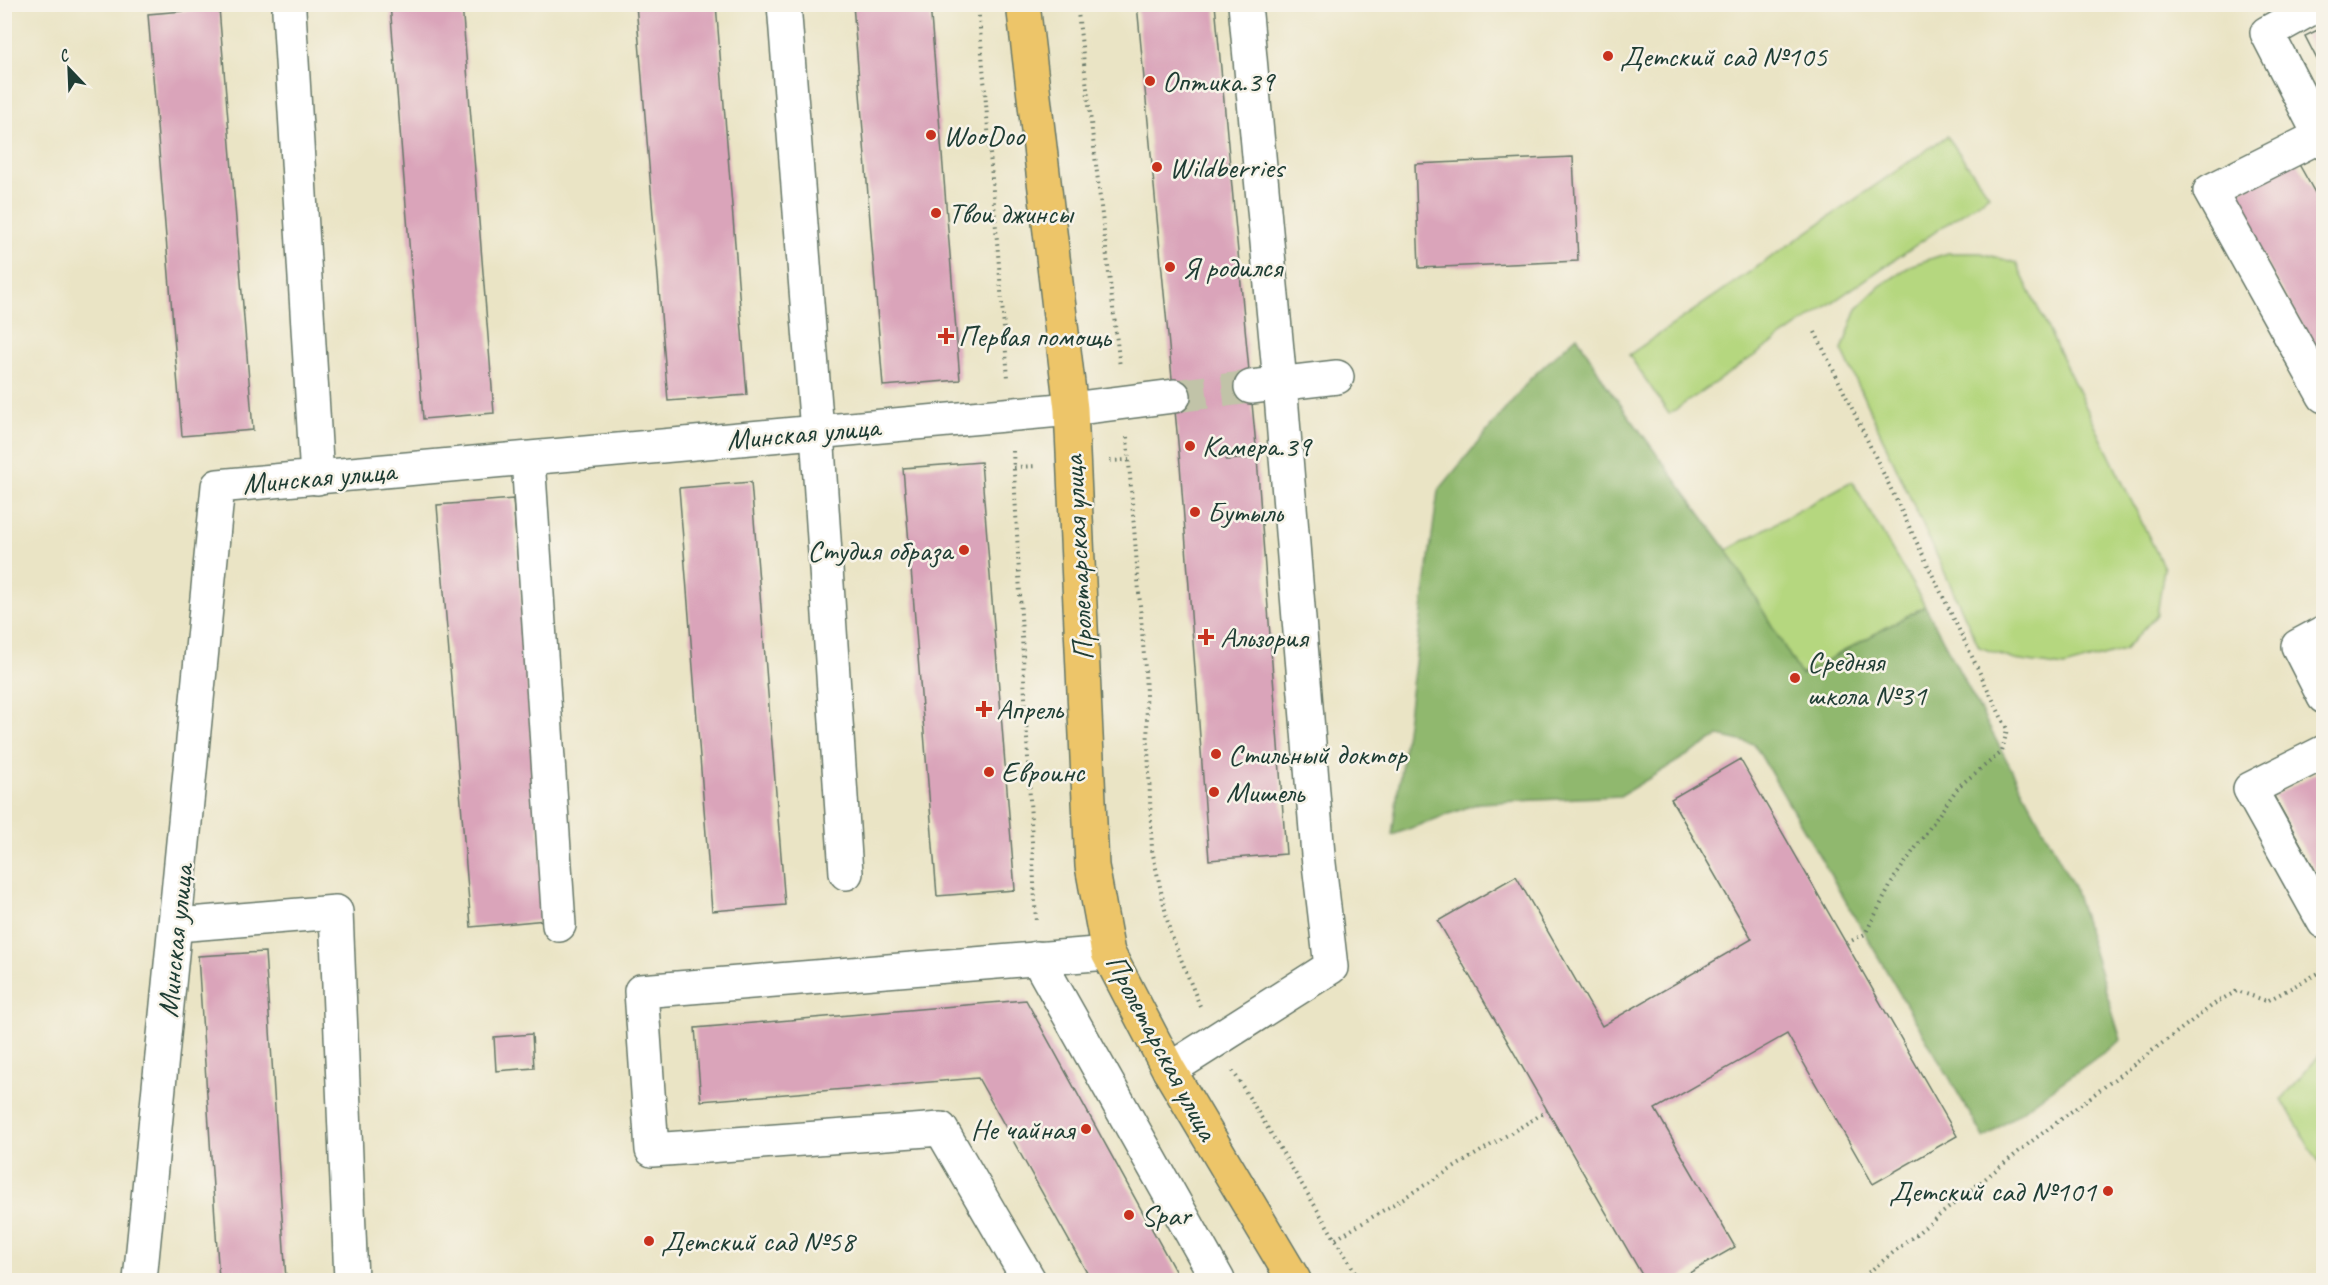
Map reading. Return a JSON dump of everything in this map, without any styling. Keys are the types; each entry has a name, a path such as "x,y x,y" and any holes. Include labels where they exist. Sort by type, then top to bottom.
{"main road":[{"name":"Пролетарская улица","path":"1023,4 1071,408 1092,866 1108,953 1168,1070 1294,1281"}],"street":[{"path":"784,4 817,432 846,873"},
{"path":"1168,1070 1331,967 1265,385 1245,4"},
{"path":"2319,4 2267,33 2322,139 2210,191 2324,396"},
{"path":"289,11 317,478"},
{"path":"1265,385 1337,377"},
{"name":"Минская улица","path":"141,1281 218,486 1011,414 1174,396"},
{"path":"528,459 559,925"},
{"path":"2324,633 2298,646 2324,697"},
{"path":"2324,752 2250,789 2324,922"},
{"path":"177,925 336,912 351,1281"},
{"path":"1029,1281 941,1129 652,1150 641,991 1108,953"},
{"path":"1037,958 1218,1281"}],"path":[{"path":"978,4 1011,414 1037,958"},
{"path":"1077,4 1125,402 1145,669 1152,850 1170,932 1214,1040 1360,1281"},
{"path":"1815,332 2007,729 2002,752 1959,786 1895,877 1865,934 1846,943"},
{"path":"1859,1281 2032,1141 2217,1002 2237,990 2267,1000 2324,970"},
{"path":"1336,1239 1547,1111"}],"green space":[{"path":"1947,136 1989,195 1669,414 1629,355"},
{"path":"1948,253 1981,253 2016,263 2164,568 2157,615 2124,650 2064,667 2015,660 1979,647 1842,350 1857,308 1880,286 1912,265"},
{"path":"1577,336 1607,386 1727,550 1801,675 1925,606 2074,887 2121,1040 1984,1138 1754,744 1719,736 1620,796 1479,803 1392,835 1438,491 1531,378"},
{"path":"1852,481 1925,606 1801,675 1727,550"},
{"path":"2323,1051 2323,1170 2282,1099"}],"building":[{"path":"390,4 462,4 494,413 423,419"},
{"path":"636,4 716,4 747,395 668,401"},
{"path":"853,4 930,4 960,380 883,386"},
{"path":"1137,4 1215,4 1257,457 1225,460 1257,458 1286,854 1209,860 1180,464"},
{"path":"219,8 253,430 182,436 148,14"},
{"path":"2324,27 2324,73 2305,36"},
{"path":"1573,157 1578,261 1419,268 1415,164"},
{"path":"2296,159 2324,209 2324,364 2229,197"},
{"path":"981,462 1015,890 937,896 903,468"},
{"path":"751,482 785,905 712,911 679,488"},
{"path":"513,499 546,920 471,927 437,505"},
{"path":"1740,759 1957,1136 1873,1184 1787,1034 1655,1109 1735,1247 1677,1280 1645,1280 1438,921 1516,876 1602,1026 1752,939 1671,799"},
{"path":"2324,769 2324,886 2274,796"},
{"path":"265,952 286,1280 219,1280 198,956"},
{"path":"1026,1000 1180,1280 1091,1280 978,1078 701,1101 695,1028"},
{"path":"532,1034 534,1068 496,1071 494,1037"}],"tunnel":[{"path":"1174,396 1251,387"}],"place":[{"name":"Детский сад №105","path":"1608,56"},
{"name":"Оптика.39","path":"1150,81"},
{"name":"WooDoo","path":"931,135"},
{"name":"Wildberries","path":"1157,167"},
{"name":"Твои джинсы","path":"936,213"},
{"name":"Я родился","path":"1170,267"},
{"name":"Первая помощь","path":"946,336"},
{"name":"Камера.39","path":"1190,446"},
{"name":"Бутыль","path":"1195,512"},
{"name":"Студия образа","path":"964,550"},
{"name":"Альзория","path":"1206,637"},
{"name":"Средняя школа №31","path":"1795,678"},
{"name":"Апрель","path":"984,709"},
{"name":"Стильный доктор","path":"1216,754"},
{"name":"Евроинс","path":"989,772"},
{"name":"Мишель","path":"1214,792"},
{"name":"Не чайная","path":"1086,1129"},
{"name":"Детский сад №101","path":"2108,1191"},
{"name":"Spar","path":"1129,1215"},
{"name":"Детский сад №58","path":"649,1241"}]}
